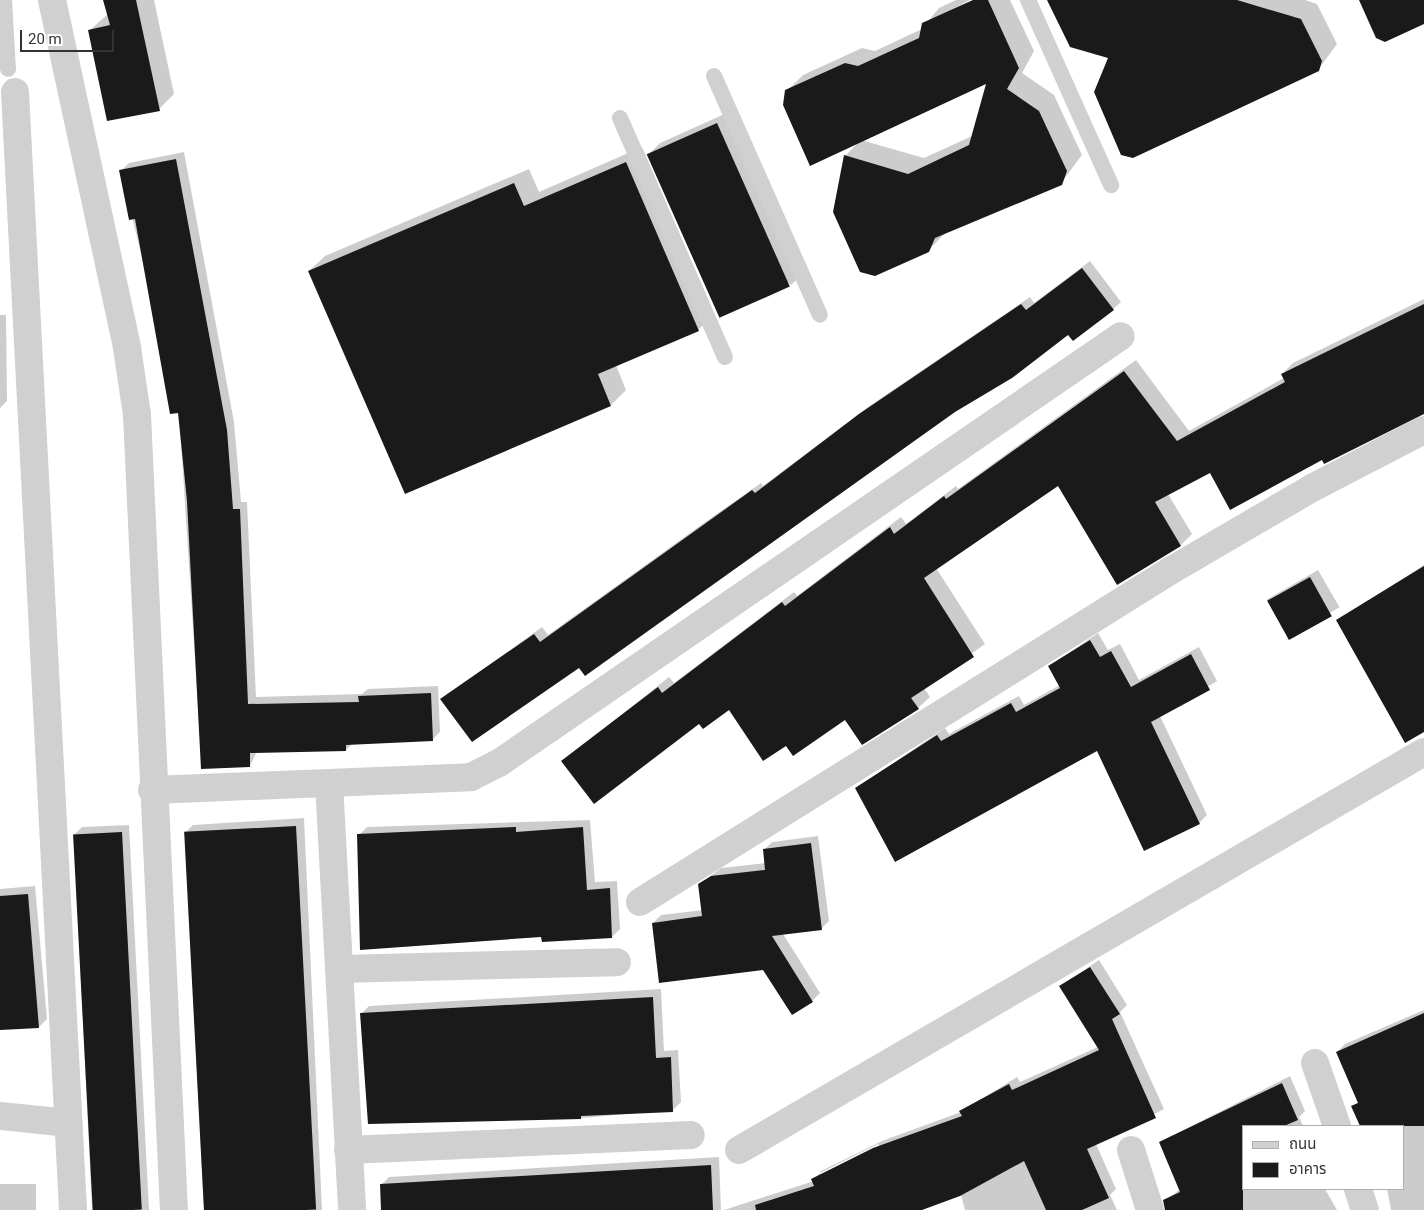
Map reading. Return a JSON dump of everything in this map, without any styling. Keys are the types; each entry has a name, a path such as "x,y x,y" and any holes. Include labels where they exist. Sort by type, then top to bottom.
{"street":[{"path":"52,0 127,348 136,415 152,790 174,1210"},
{"path":"11,80 73,1210"},
{"path":"152,790 471,777 499,763 1121,336"},
{"path":"640,902 1170,571 1312,488 1424,430"},
{"path":"739,1150 1424,752"},
{"path":"329,783 352,1210"},
{"path":"339,969 617,962"},
{"path":"1315,1063 1337,1125"},
{"path":"0,1116 69,1123"},
{"path":"348,1150 691,1135"},
{"path":"1131,1150 1150,1210"},
{"path":"1358,1190 1365,1210"}],"lane":[{"path":"4,0 11,80"},
{"path":"1028,0 1111,185"},
{"path":"714,76 820,315"},
{"path":"620,118 725,357"}],"building":[{"path":"103,0 136,0 160,111 107,121 88,30 110,25"},
{"path":"973,0 988,0 1019,68 1007,89 1039,111 1067,171 1062,185 935,238 929,252 875,276 860,272 833,212 844,155 908,174 969,145 986,84 810,166 783,105 785,90 845,63 858,66 919,38 922,23"},
{"path":"1047,0 1237,0 1301,19 1322,61 1319,71 1133,158 1121,155 1094,92 1108,58 1070,47"},
{"path":"1359,0 1424,0 1424,24 1385,42 1376,38"},
{"path":"717,123 790,287 719,318 647,154"},
{"path":"176,159 227,430 233,509 240,509 248,704 359,702 358,696 431,693 433,741 346,745 346,751 250,753 250,767 201,769 187,501 178,413 170,414 135,219 129,220 119,170"},
{"path":"626,162 699,331 598,374 611,406 405,494 308,271 514,183 524,206"},
{"path":"1082,268 1114,310 1073,341 1068,335 1012,378 955,412 585,676 579,668 472,742 440,699 534,634 540,642 752,490 755,493 859,414 1021,304 1026,310"},
{"path":"1424,304 1424,414 1324,464 1322,460 1230,510 1210,473 1155,502 1181,546 1117,585 1058,486 924,578 974,657 911,698 919,709 862,745 845,720 793,756 786,746 763,761 729,710 703,729 699,724 594,804 561,761 658,687 662,693 782,602 785,606 890,527 894,534 944,496 946,499 1124,371 1177,441 1285,382 1281,374"},
{"path":"1424,566 1424,732 1405,743 1336,620"},
{"path":"1310,577 1332,616 1289,640 1267,601"},
{"path":"1090,640 1100,657 1111,651 1131,687 1191,654 1210,690 1151,722 1200,824 1144,851 1097,751 895,862 855,788 937,735 941,741 1011,703 1016,712 1060,688 1048,666"},
{"path":"296,826 316,1209 204,1210 184,832"},
{"path":"516,827 516,832 583,827 587,890 610,888 612,938 542,942 541,937 360,950 357,834"},
{"path":"122,832 142,1209 93,1210 73,835"},
{"path":"811,843 822,930 772,936 813,1002 792,1015 763,970 659,983 652,923 702,916 698,884 711,876 765,870 763,849"},
{"path":"28,894 39,1028 0,1030 0,896"},
{"path":"1090,967 1120,1014 1112,1019 1156,1118 1087,1149 1109,1198 1082,1210 1046,1210 1024,1161 960,1196 922,1210 756,1210 755,1205 814,1186 811,1179 873,1148 962,1116 959,1111 1009,1084 1012,1090 1099,1050 1059,986"},
{"path":"653,997 656,1058 671,1057 673,1112 581,1116 581,1119 368,1124 360,1013"},
{"path":"1424,1013 1424,1126 1360,1125 1351,1106 1358,1103 1336,1052"},
{"path":"1282,1083 1298,1120 1286,1125 1242,1125 1243,1210 1165,1210 1163,1200 1180,1192 1159,1142"},
{"path":"711,1165 713,1210 381,1210 380,1184"}]}
